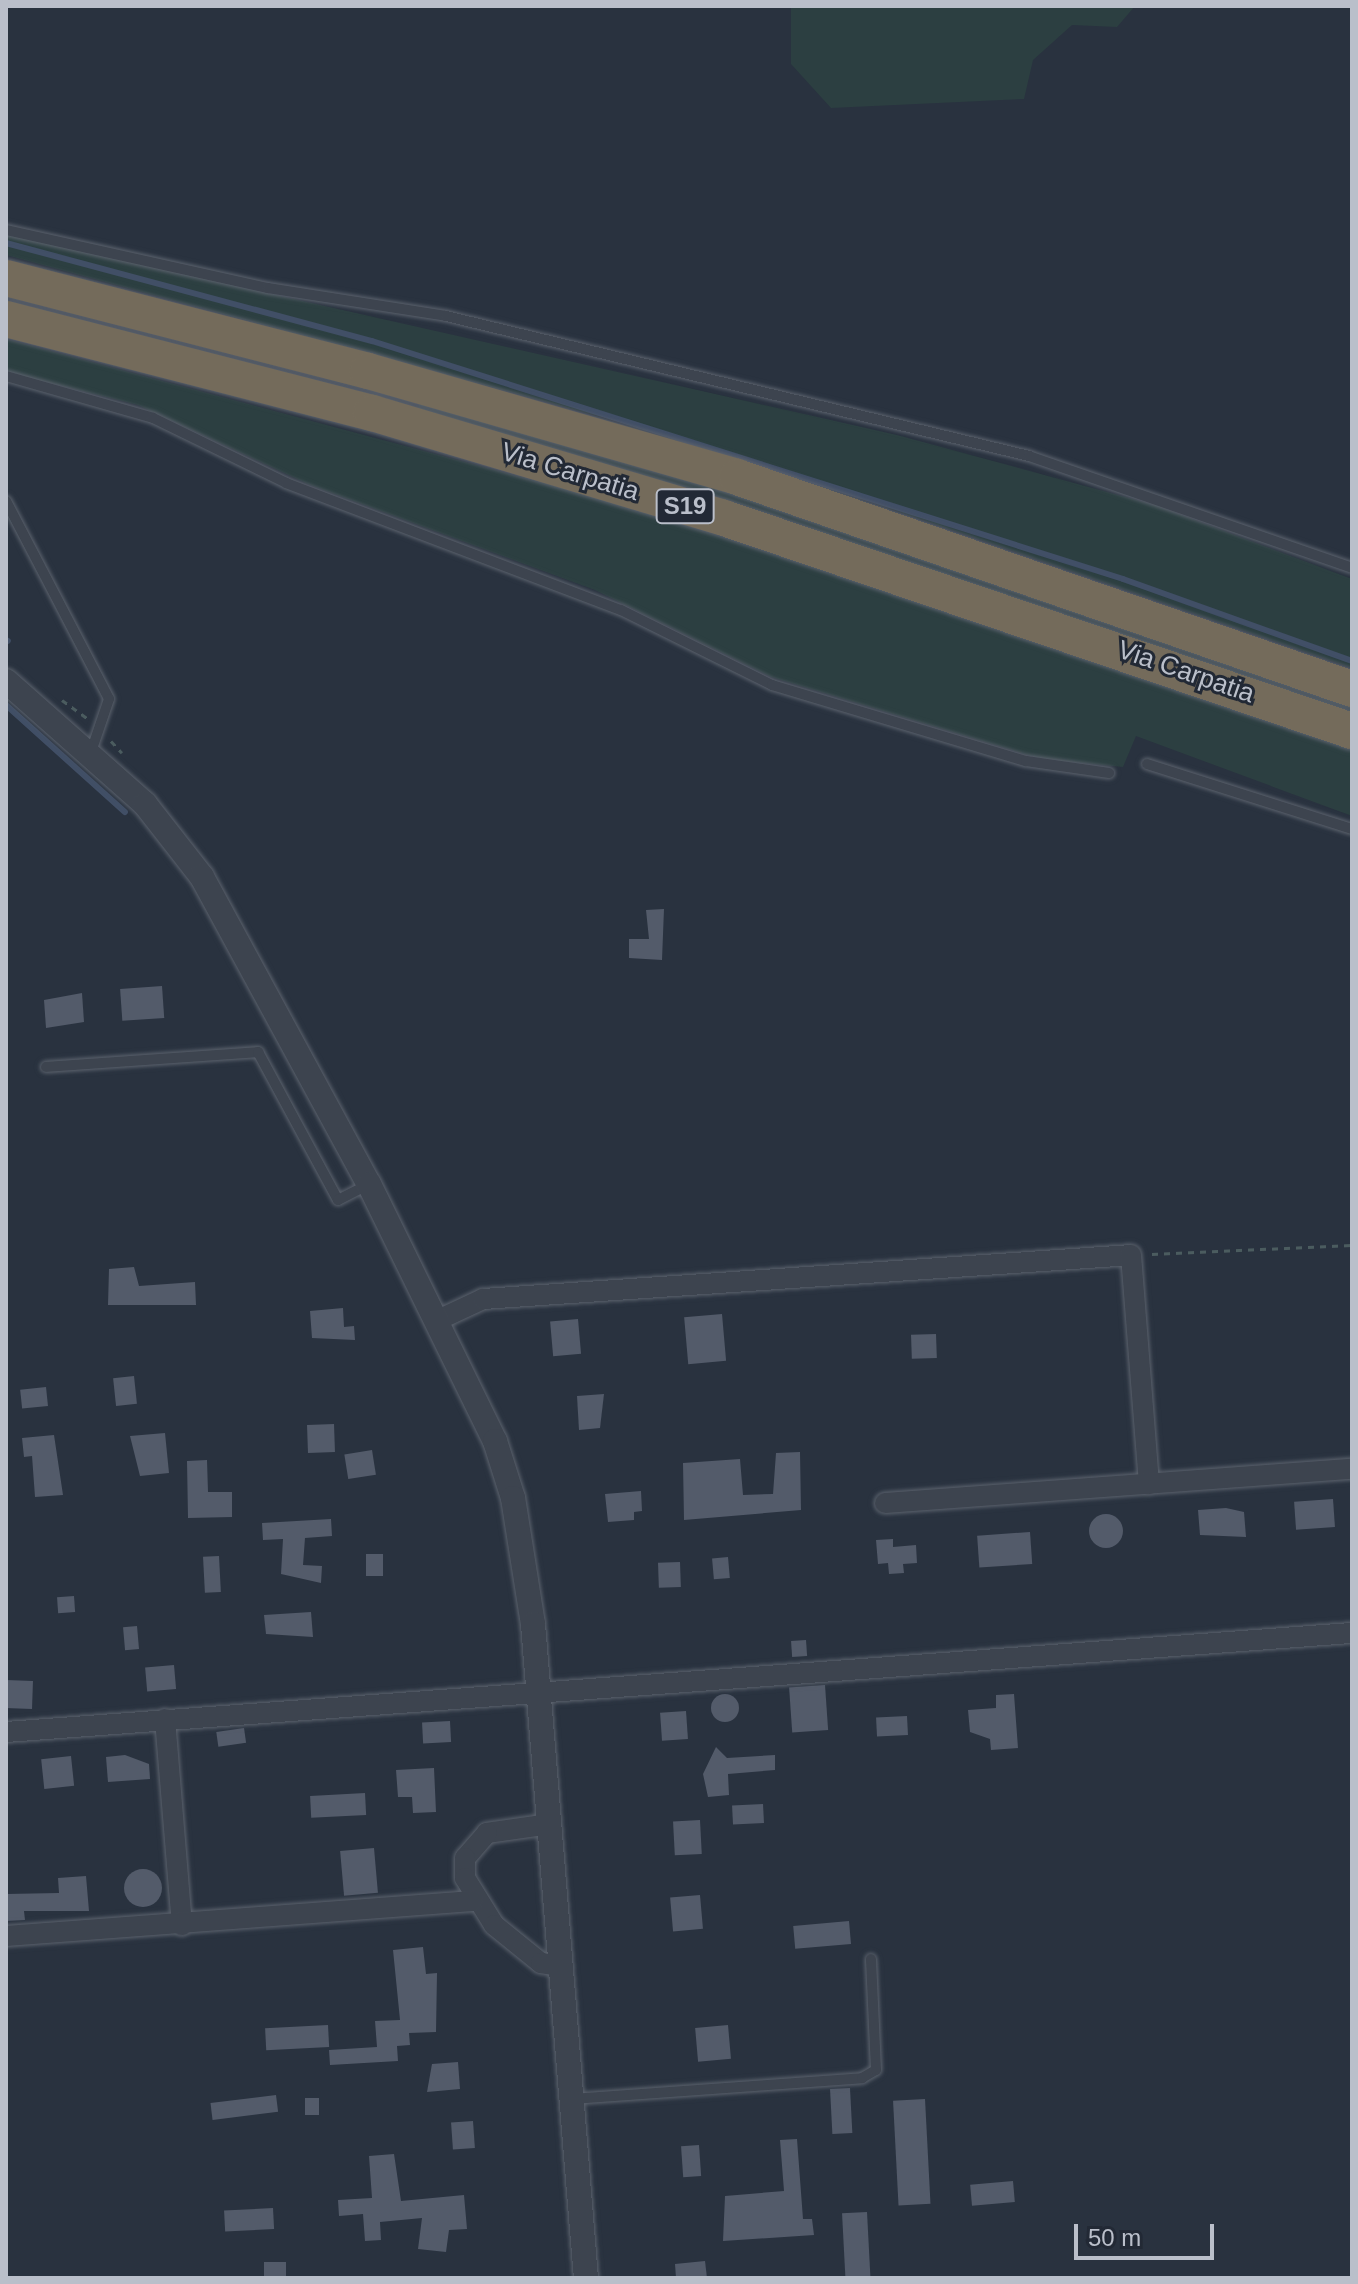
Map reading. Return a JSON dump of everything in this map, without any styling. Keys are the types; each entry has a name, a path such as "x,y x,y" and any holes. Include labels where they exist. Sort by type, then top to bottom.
{"highway":[{"name":"Via Carpatia","path":"6,278 368,371 737,477 1352,689"},
{"name":"Via Carpatia","path":"6,319 372,413 724,518 1352,731"}],"street":[{"path":"6,681 91,752 202,877 369,1184 438,1320 513,1498 539,1692 586,2278"},
{"path":"438,1320 483,1299 1131,1255 1149,1484"},
{"path":"885,1503 1352,1469"},
{"path":"6,1732 1352,1633"},
{"path":"165,1719 182,1925"},
{"path":"550,1824 508,1827 474,1842 465,1858 473,1901 541,1963 561,1966"},
{"path":"6,1936 473,1901"}],"lane":[{"path":"6,230 268,288 446,316 1029,456 1352,568"},
{"path":"6,376 153,418 286,483 621,610 772,685 1026,761 1109,773"},
{"path":"6,501 109,699 91,752"},
{"path":"1147,764 1352,829"},
{"path":"46,1067 258,1052 338,1200 369,1184"},
{"path":"572,2099 862,2078 876,2070 871,1959"}],"path":[{"path":"1131,1255 1352,1245"}],"shaded area":[{"path":"791,6 1135,6 1117,27 1072,25 1033,60 1024,99 831,108 791,64"},
{"path":"6,234 897,435 1155,505 1352,579 1352,668 708,446 6,255"},
{"path":"6,339 626,505 1308,731 1352,750 1352,816 1136,736 1123,767 1041,759 771,677 595,590 310,485 138,405 6,372"},
{"path":"421,401 732,491 1352,704 1352,713 734,502 416,411"}],"building":[{"path":"664,909 662,960 629,958 629,939 649,939 646,910"},
{"path":"162,986 164,1018 122,1021 120,989"},
{"path":"82,993 84,1022 46,1028 44,1000"},
{"path":"134,1267 139,1286 195,1282 196,1305 108,1305 109,1269"},
{"path":"343,1308 344,1327 354,1326 355,1340 312,1338 310,1311"},
{"path":"722,1314 726,1361 688,1364 684,1317"},
{"path":"578,1319 581,1354 553,1356 550,1321"},
{"path":"936,1334 937,1358 912,1359 911,1335"},
{"path":"134,1376 137,1404 116,1406 113,1378"},
{"path":"46,1387 48,1406 22,1409 20,1390"},
{"path":"604,1394 600,1428 579,1430 577,1396"},
{"path":"334,1424 335,1452 308,1453 307,1425"},
{"path":"165,1433 169,1473 140,1476 130,1436"},
{"path":"54,1435 63,1495 35,1497 32,1456 24,1457 22,1438"},
{"path":"372,1450 376,1475 348,1479 344,1454"},
{"path":"800,1452 801,1510 684,1520 683,1463 740,1459 743,1495 773,1494 776,1453"},
{"path":"207,1460 208,1492 232,1492 232,1517 188,1518 187,1461"},
{"path":"641,1491 642,1511 634,1512 634,1520 608,1522 605,1494"},
{"path":"1333,1499 1335,1527 1296,1530 1294,1502"},
{"path":"1226,1508 1244,1512 1246,1537 1200,1535 1198,1510"},
{"path":"1106,1514 1118,1519 1123,1531 1118,1543 1106,1548 1094,1543 1089,1531 1094,1519"},
{"path":"331,1519 332,1536 305,1538 303,1565 322,1566 321,1583 281,1574 283,1539 263,1540 262,1523"},
{"path":"1030,1532 1032,1564 979,1568 977,1536"},
{"path":"893,1539 893,1547 916,1545 917,1563 903,1564 904,1573 889,1574 888,1563 878,1564 876,1540"},
{"path":"366,1554 383,1554 383,1576 366,1576"},
{"path":"219,1556 221,1592 205,1593 203,1557"},
{"path":"728,1557 730,1578 714,1579 712,1558"},
{"path":"680,1562 681,1587 659,1588 658,1563"},
{"path":"74,1596 75,1612 58,1613 57,1597"},
{"path":"311,1612 313,1637 266,1634 264,1615"},
{"path":"137,1626 139,1649 125,1650 123,1627"},
{"path":"806,1640 807,1656 792,1657 791,1641"},
{"path":"174,1665 176,1689 147,1691 145,1668"},
{"path":"6,1680 33,1681 32,1709 6,1708"},
{"path":"825,1685 828,1730 792,1732 789,1688"},
{"path":"725,1694 735,1698 739,1708 735,1718 725,1722 715,1718 711,1708 715,1698"},
{"path":"1014,1694 1018,1748 991,1750 990,1739 970,1732 968,1710 996,1708 996,1695"},
{"path":"686,1711 688,1739 662,1741 660,1713"},
{"path":"907,1716 908,1735 877,1737 876,1718"},
{"path":"450,1721 451,1742 423,1743 422,1722"},
{"path":"244,1728 246,1743 218,1747 216,1732"},
{"path":"716,1747 727,1758 775,1755 775,1770 728,1774 729,1795 708,1797 703,1774"},
{"path":"125,1755 149,1764 150,1779 108,1782 106,1757"},
{"path":"71,1756 74,1786 44,1789 41,1759"},
{"path":"434,1768 436,1812 413,1813 412,1797 398,1797 396,1770"},
{"path":"365,1793 366,1815 311,1818 310,1796"},
{"path":"763,1804 764,1823 733,1825 732,1806"},
{"path":"700,1820 702,1854 675,1855 673,1821"},
{"path":"374,1848 378,1893 344,1896 340,1851"},
{"path":"143,1869 157,1874 162,1888 157,1902 143,1907 129,1902 124,1888 129,1874"},
{"path":"86,1876 89,1911 24,1911 25,1920 6,1921 6,1894 59,1893 58,1878"},
{"path":"700,1895 703,1929 673,1931 670,1898"},
{"path":"849,1921 851,1944 795,1949 793,1926"},
{"path":"423,1947 426,1974 437,1973 436,2032 409,2033 410,2045 397,2046 398,2061 330,2065 329,2050 377,2047 375,2021 400,2020 393,1950"},
{"path":"328,2025 329,2047 266,2050 265,2028"},
{"path":"728,2025 731,2059 698,2062 695,2028"},
{"path":"458,2062 460,2089 427,2092 432,2064"},
{"path":"850,2088 852,2133 832,2134 830,2089"},
{"path":"276,2095 278,2112 213,2120 210,2103"},
{"path":"305,2098 319,2098 319,2115 305,2115"},
{"path":"925,2099 930,2204 899,2206 893,2101"},
{"path":"473,2121 475,2148 453,2149 451,2123"},
{"path":"797,2139 803,2219 812,2219 814,2235 723,2241 725,2196 784,2191 780,2140"},
{"path":"699,2145 701,2176 683,2177 681,2146"},
{"path":"394,2154 401,2201 464,2195 467,2229 449,2230 446,2252 418,2249 422,2218 380,2222 381,2240 365,2241 363,2214 339,2216 338,2200 372,2198 369,2156"},
{"path":"1013,2181 1015,2202 972,2206 970,2185"},
{"path":"273,2208 274,2229 225,2232 224,2211"},
{"path":"867,2212 870,2278 845,2278 842,2213"},
{"path":"705,2261 707,2278 676,2278 675,2264"},
{"path":"264,2262 286,2262 286,2278 264,2278"}],"waterway":[{"path":"6,243 372,341 1123,579 1352,661"},
{"path":"6,705 125,812"}]}
